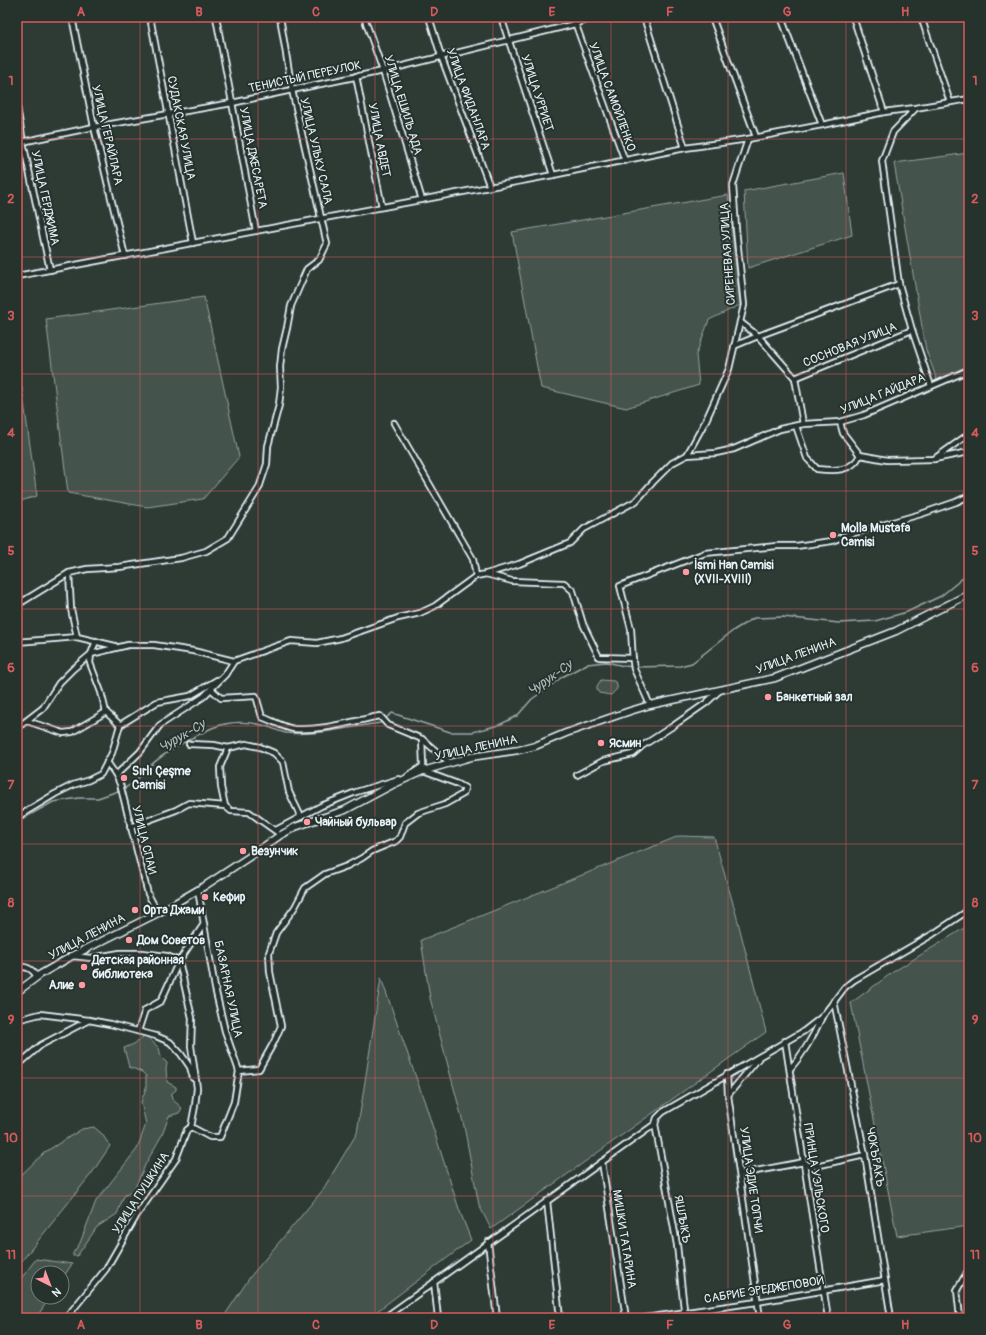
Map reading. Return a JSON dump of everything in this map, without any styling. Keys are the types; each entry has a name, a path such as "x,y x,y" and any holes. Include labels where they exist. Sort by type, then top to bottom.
{"main road":[{"name":"УЛИЦА ЛЕНИНА","path":"17,992 37,977 72,956 158,913 198,890 249,857 277,833 345,810 392,785 423,771 471,757 519,750 535,746 566,733 630,711 680,698 720,691 775,678 896,630 969,594"}],"street":[{"name":"УЛИЦА ГЕРАЙЛАРА","path":"72,17 94,127 125,256"},
{"name":"СУДАКСКАЯ УЛИЦА","path":"150,17 193,243"},
{"name":"УЛИЦА ДЖЕСАРЕТА","path":"216,17 256,231"},
{"name":"УЛИЦА УЛЬКУ САЛА","path":"17,605 69,573 87,569 119,567 180,558 206,551 228,538 259,488 267,464 268,446 279,405 282,349 288,328 291,306 307,269 319,260 327,244 292,90 280,17"},
{"name":"УЛИЦА ЕШИЛЬ АДА","path":"364,17 383,71 422,200"},
{"name":"УЛИЦА ФИДАНЛАРА","path":"429,17 441,56 490,187"},
{"name":"УЛИЦА УРРИЕТ","path":"501,17 553,175"},
{"name":"УЛИЦА САМОЙЛЕНКО","path":"573,17 625,161"},
{"name":"ТЕНИСТЫЙ ПЕРЕУЛОК","path":"17,143 94,127 232,103 383,71 509,41 575,24 595,17"},
{"path":"644,17 685,148"},
{"path":"712,17 756,137"},
{"path":"781,17 822,125"},
{"path":"853,17 884,112"},
{"path":"922,17 950,102"},
{"name":"УЛИЦА АВДЕТ","path":"356,76 382,208"},
{"path":"17,276 382,208 685,148 748,139 884,112 969,99"},
{"name":"УЛИЦА ГЕРДЖИМА","path":"17,107 50,270"},
{"path":"915,108 893,132 882,161 899,284 912,330 931,386"},
{"name":"СИРЕНЕВАЯ УЛИЦА","path":"687,455 706,420 729,369 744,305 733,185 748,139"},
{"path":"734,346 899,284"},
{"path":"740,322 758,336 795,378 803,424"},
{"name":"СОСНОВАЯ УЛИЦА","path":"795,378 912,330"},
{"name":"УЛИЦА ГАЙДАРА","path":"687,455 716,453 734,449 780,429 803,424 840,422 864,415 969,370"},
{"path":"394,422 473,559 476,576"},
{"path":"840,422 843,433 860,455 887,460 934,459 969,452"},
{"path":"796,426 807,458 817,469 833,471 847,468 856,462 860,455"},
{"path":"934,459 969,434"},
{"path":"17,728 43,708 58,683 91,654 128,645 154,645 193,651 234,660 292,642 317,643 342,638 398,618 420,613 435,606 476,576 519,564 570,543 584,529 636,501 672,463 687,455"},
{"path":"650,706 634,669 632,629 620,586 705,553 777,546 796,546 832,541 847,535 921,514 969,496"},
{"path":"69,573 71,609 77,637"},
{"path":"486,574 512,581 564,583 573,591 583,624 599,658 633,660"},
{"path":"17,642 77,637 117,647"},
{"path":"96,641 91,654 90,663 106,712 120,725"},
{"path":"116,774 140,752 160,725 203,697 225,674 234,660"},
{"path":"17,817 55,794 101,774 112,753 120,725 157,702 190,696 207,687 225,674"},
{"path":"211,689 221,698 256,696 262,717 293,729 333,725 380,716 388,725 422,739 450,763"},
{"path":"577,775 604,761 633,754 642,746 673,726 720,691"},
{"path":"27,721 63,733 72,732 106,712"},
{"path":"228,748 220,768 221,787 226,806 231,811 249,812 277,833 300,817 321,806 356,792 405,778 423,766 422,739"},
{"path":"189,744 214,745 228,748 246,744 260,747 274,753 283,762 289,792 300,817"},
{"name":"УЛИЦА СПАИ","path":"107,762 116,774 120,784 148,894 158,913"},
{"path":"239,1071 259,1069 281,1026 270,972 269,953 276,932 295,907 305,888 325,874 347,866 372,851 396,841 400,837 405,822 418,813 445,804 463,794 465,788 423,771"},
{"path":"130,827 176,810 189,803 226,806"},
{"name":"БАЗАРНАЯ УЛИЦА","path":"191,1127 210,1137 220,1137 234,1102 239,1071 225,1031 215,988 198,890"},
{"path":"790,1069 805,1049 822,1017 844,987 933,934 969,910"},
{"path":"138,1031 145,1010 161,1001 179,961 204,924"},
{"path":"72,956 91,958 120,953 142,953 167,956 179,961"},
{"name":"УЛИЦА ПУШКИНА","path":"68,1318 70,1313 106,1269 137,1215 176,1159 187,1130 191,1127 195,1106 196,1088 191,1046 192,1018 179,961"},
{"path":"17,966 33,969 37,977"},
{"name":"ЧОКЪРАКЪ","path":"834,1001 865,1155 891,1318"},
{"path":"17,1020 40,1014 89,1020 156,1036 170,1042 181,1054 190,1067 196,1088"},
{"path":"384,1318 488,1242 655,1124 657,1118 663,1112 726,1074 804,1031 822,1017"},
{"path":"17,1066 42,1045 89,1020"},
{"name":"ПРИНЦА УЭЛЬСКОГО","path":"785,1041 828,1318"},
{"path":"728,1095 760,1056"},
{"name":"УЛИЦА ЭДИЕ ТОПЧИ","path":"726,1074 760,1318"},
{"name":"ЯШЛЫКЪ","path":"655,1124 677,1244 685,1318"},
{"path":"740,1174 804,1162 811,1167 865,1155"},
{"name":"МИШКИ ТАТАРИНА","path":"602,1162 626,1318"},
{"path":"547,1201 560,1318"},
{"path":"488,1242 497,1318"},
{"path":"960,1318 957,1290 969,1269"},
{"name":"САБРИЕ ЭРЕДЖЕПОВОЙ","path":"645,1318 757,1302 885,1280"},
{"path":"434,1282 438,1318"}],"shaded area":[{"path":"969,153 969,365 937,380 926,350 894,163"},
{"path":"844,173 852,235 748,268 744,191"},
{"path":"728,195 740,305 709,320 696,355 699,385 626,408 541,388 512,232"},
{"path":"204,297 239,457 203,499 147,507 68,493 46,319"},
{"path":"17,352 37,496 17,502"},
{"path":"601,680 614,681 617,684 617,689 611,695 599,693 597,686"},
{"path":"679,836 714,837 736,914 766,1032 491,1229 479,1205 464,1126 430,998 421,940"},
{"path":"969,925 969,1226 897,1236 851,1003 893,972"},
{"path":"381,978 425,1103 459,1209 471,1240 368,1318 223,1318 250,1277 322,1191 357,1133"},
{"path":"145,1035 159,1048 161,1057 167,1063 167,1082 176,1087 176,1090 171,1094 172,1099 182,1108 179,1113 169,1116 162,1135 146,1163 134,1190 124,1196 117,1214 97,1227 77,1256 73,1256 73,1253 80,1243 96,1201 137,1149 146,1124 141,1102 146,1088 146,1076 142,1072 129,1067 124,1048 134,1044"},
{"path":"94,1127 102,1134 110,1146 92,1173 17,1267 17,1179 45,1152 82,1129"},
{"path":"36,1259 72,1264 70,1267 70,1265 31,1265"},
{"path":"30,1267 30,1305 45,1305 36,1318 17,1318 17,1284"}],"waterway":[{"name":"Чурук-Су","path":"385,719 392,713 450,732 473,732 499,725 517,716 532,699 562,677 587,664 606,662 635,667 680,666 692,663 734,630 754,618 783,617 839,623 875,621 907,612 941,596 969,573"},
{"name":"Чурук-Су","path":"125,788 136,781 163,755 188,740 212,728 225,724 253,723 281,732 297,734 333,731 380,723 382,721"},
{"name":"Чурук-Су","path":"17,822 53,802 79,798 98,798 118,791"}],"place":[{"name":"Molla Mustafa Camisi","path":"833,535"},
{"name":"İsmi Han Camisi (XVII-XVIII)","path":"686,572"},
{"name":"Банкетный зал","path":"768,697"},
{"name":"Ясмин","path":"601,743"},
{"name":"Sırlı Çeşme Camisi","path":"124,778"},
{"name":"Чайный бульвар","path":"307,822"},
{"name":"Везунчик","path":"243,851"},
{"name":"Кефир","path":"205,897"},
{"name":"Орта Джами","path":"135,910"},
{"name":"Дом Советов","path":"129,940"},
{"name":"Детская районная библиотека","path":"84,967"},
{"name":"Алие","path":"82,985"}]}
